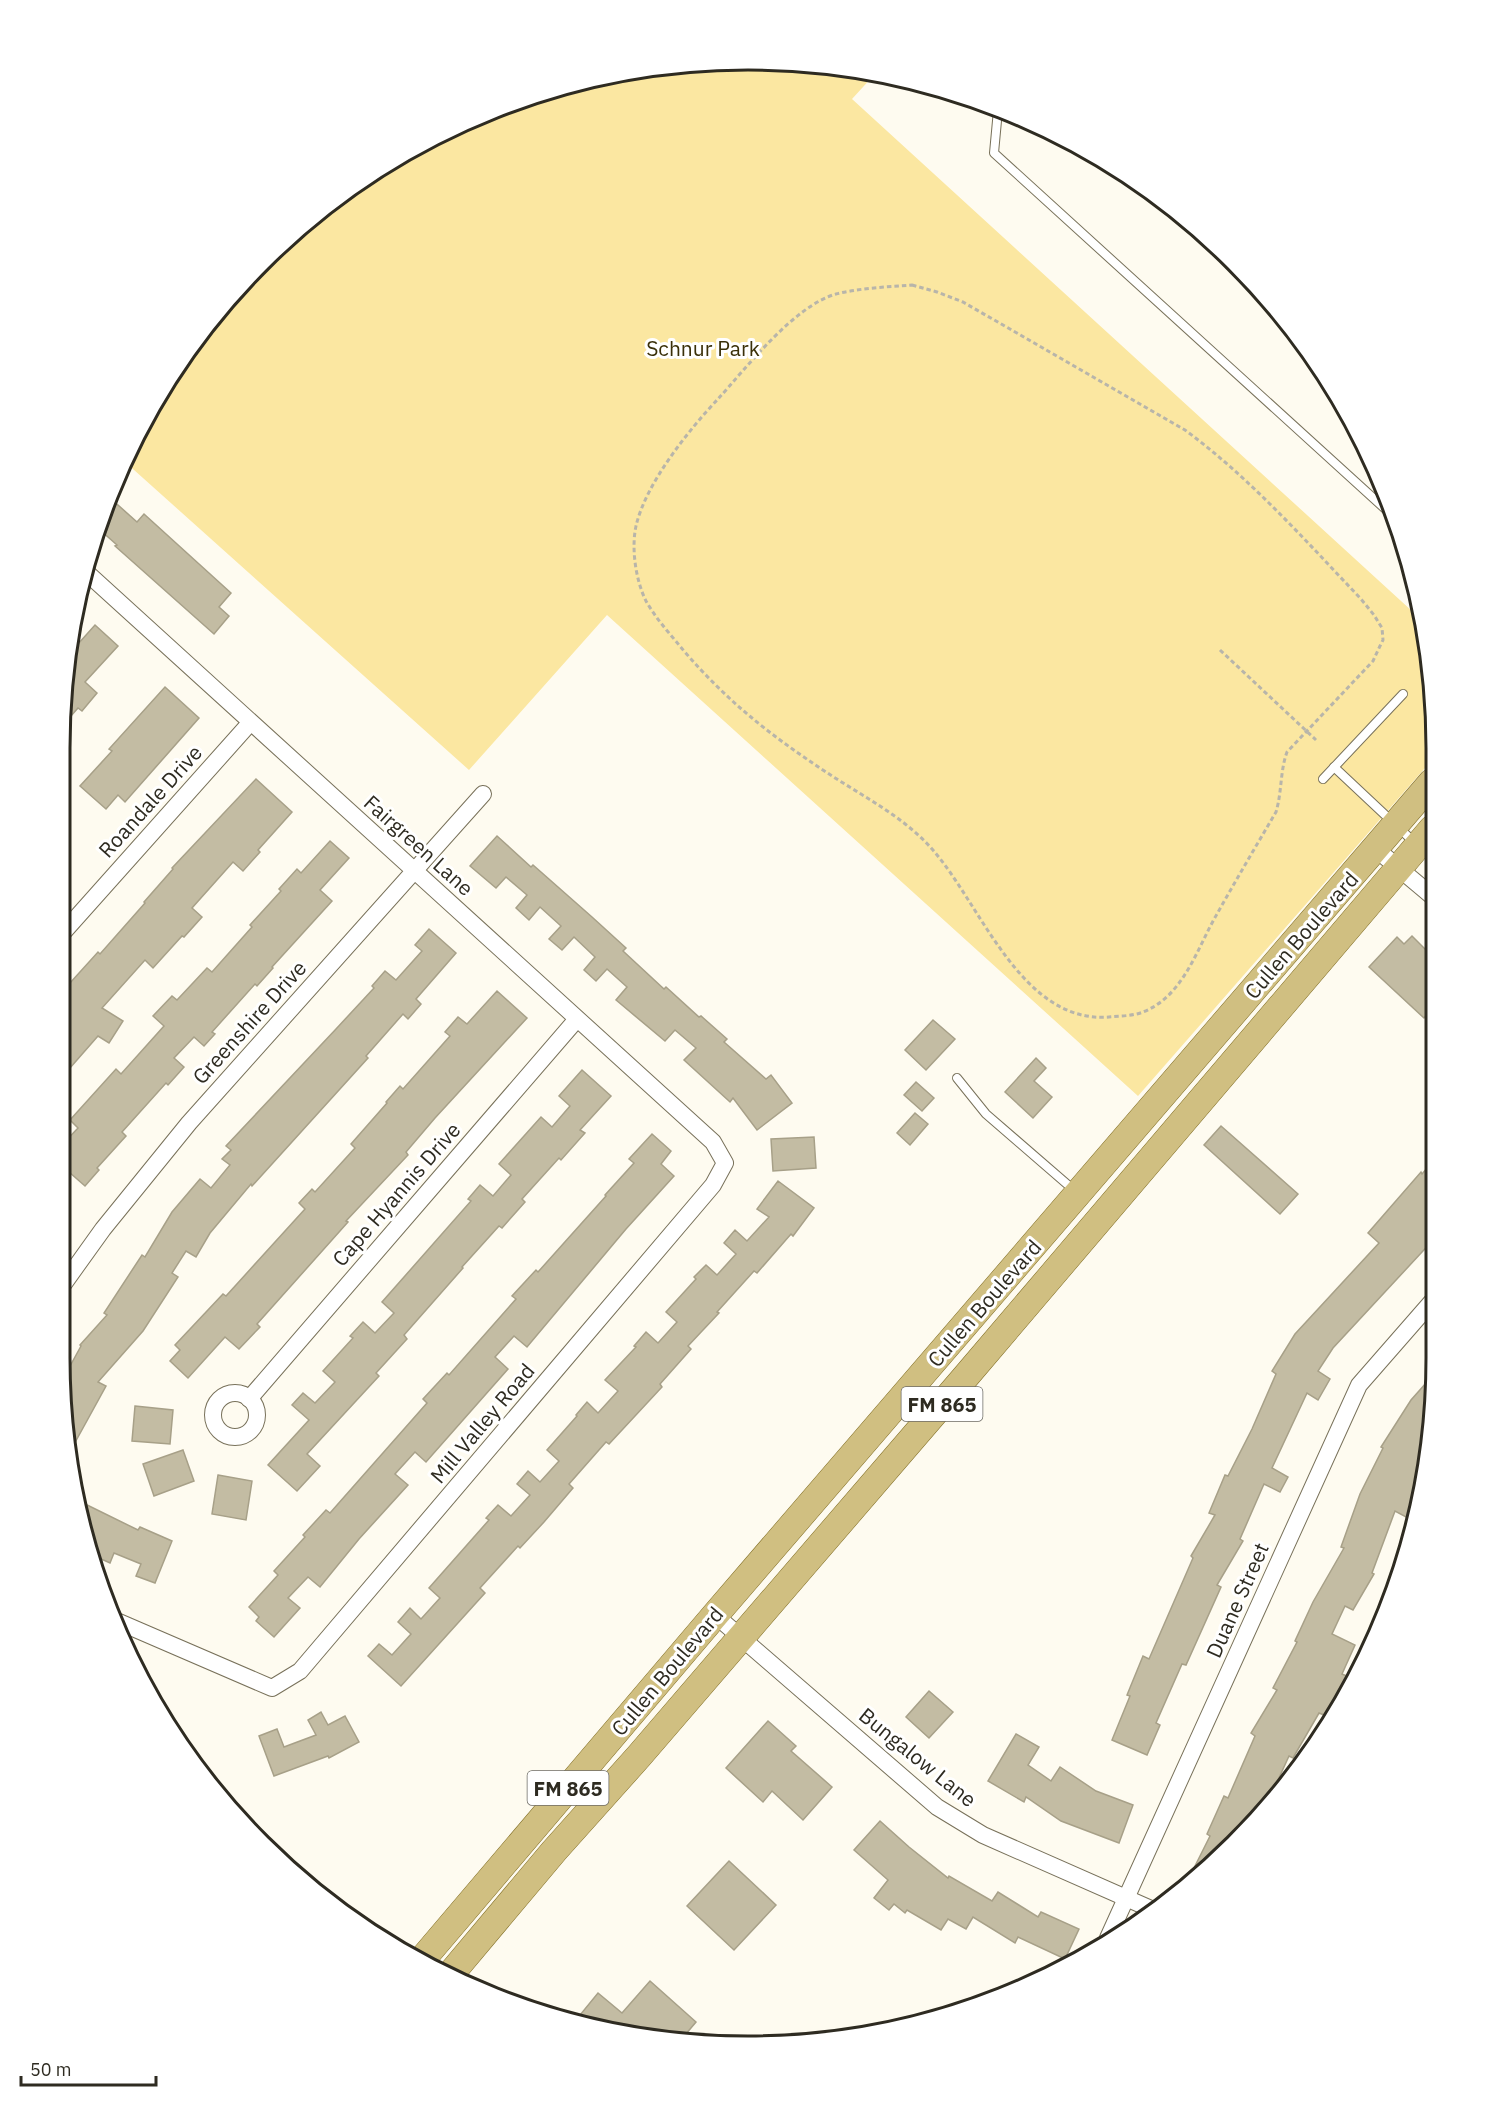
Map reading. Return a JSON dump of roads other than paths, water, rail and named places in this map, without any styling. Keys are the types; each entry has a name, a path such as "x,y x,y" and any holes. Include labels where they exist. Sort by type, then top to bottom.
{"main road":[{"name":"Cullen Boulevard","path":"427,1954 715,1615 1426,789"},
{"name":"Cullen Boulevard","path":"455,1969 554,1851 639,1756 967,1375 1425,837"},
{"path":"1165,1092 1190,1112"},
{"path":"941,1352 967,1375"},
{"path":"532,1830 554,1851"}],"street":[{"name":"Fairgreen Lane","path":"93,578 713,1143 720,1154"},
{"name":"Roandale Drive","path":"70,925 250,723"},
{"name":"Greenshire Drive","path":"70,1275 110,1221 189,1123 483,794"},
{"path":"1376,849 1426,891"},
{"name":"Cape Hyannis Drive","path":"249,1399 577,1019"},
{"name":"Mill Valley Road","path":"125,1625 272,1688 300,1671 713,1185 725,1163 720,1154"},
{"name":"Duane Street","path":"1112,1930 1359,1385 1426,1308"},
{"name":"Bungalow Lane","path":"715,1615 937,1807 983,1835 1145,1907"}],"lane":[{"path":"997,118 994,153 1381,505"},
{"path":"1323,779 1403,694"},
{"path":"1334,767 1395,826 1425,837"},
{"path":"957,1078 986,1114 1078,1194"}],"park label":[{"name":"Schnur Park","path":"703,348"}]}
